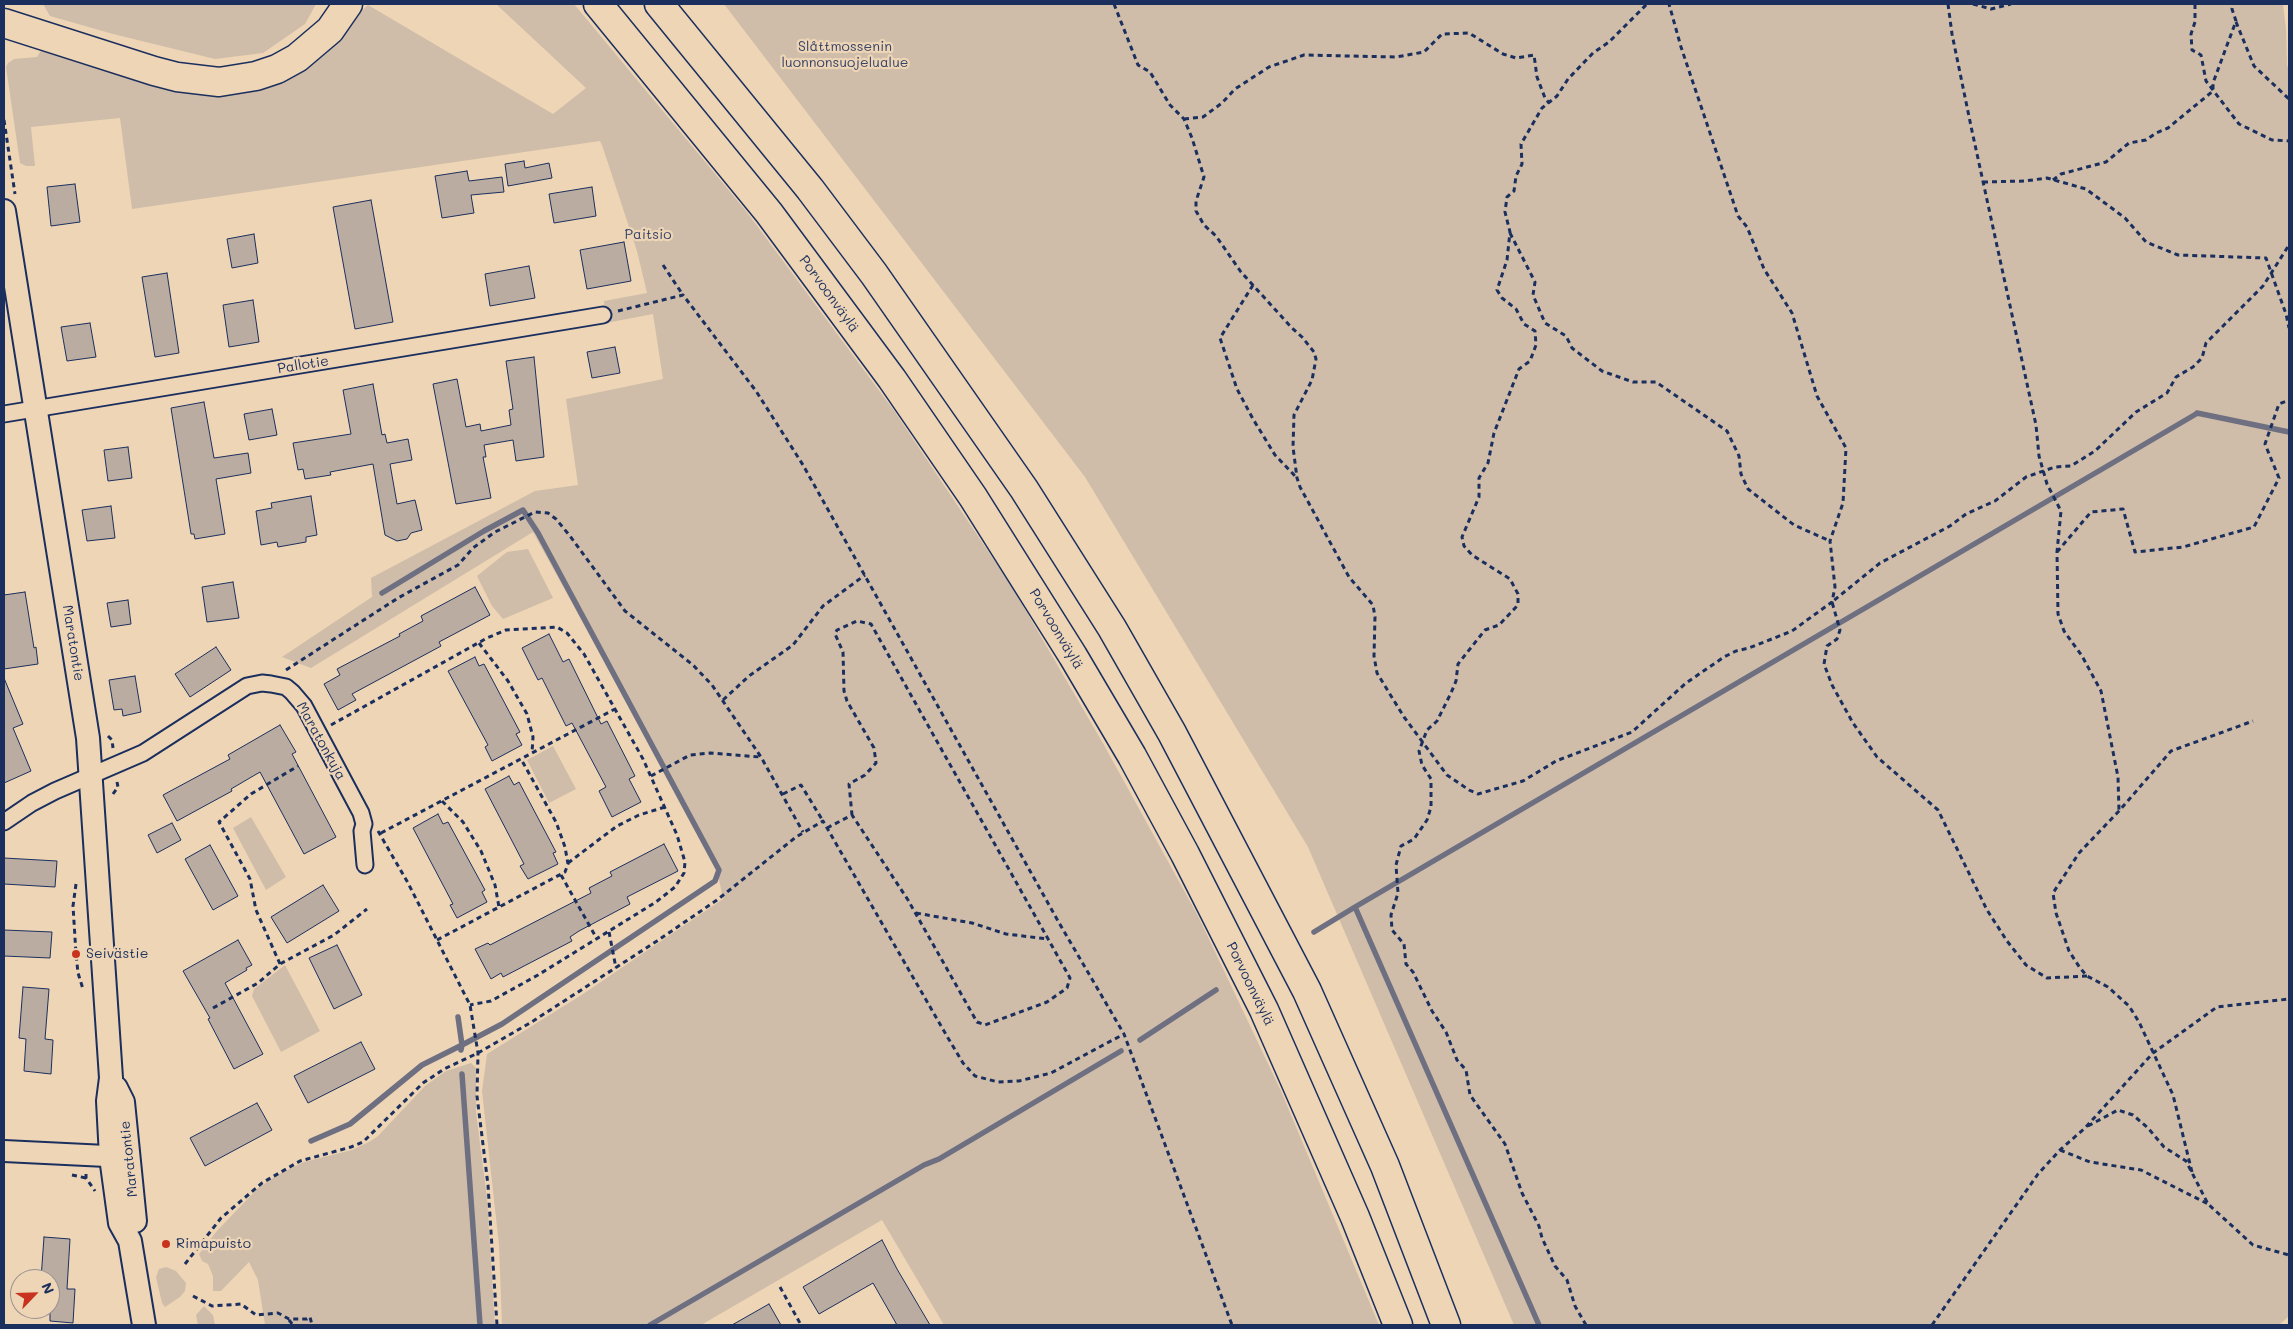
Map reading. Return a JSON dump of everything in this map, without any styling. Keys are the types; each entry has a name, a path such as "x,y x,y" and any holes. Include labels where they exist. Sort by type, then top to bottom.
{"highway":[{"path":"4,23 162,73 177,77 219,82 256,76 277,69 297,58 330,30 348,4"},
{"name":"Porvoonväylä","path":"598,4 769,213 892,379 973,497 1073,656 1132,756 1185,854 1264,1010 1355,1217 1398,1325"},
{"path":"659,4 810,189 874,274 1024,489 1112,628 1172,733 1307,991 1384,1166 1446,1325"}],"main road":[{"name":"Maratontie","path":"4,211 88,738 111,1078 123,1102 120,1157 136,1219 130,1241 144,1325"}],"street":[{"name":"Pallotie","path":"4,414 603,315"},
{"path":"4,822 47,795 92,777 142,753 247,686 262,683 277,684"},
{"name":"Maratonkuja","path":"277,684 292,692 304,706 364,824 362,831 365,864"},
{"path":"4,1152 120,1157"}],"path":[{"path":"1114,4 1138,65 1150,72 1170,105 1184,119 1204,177 1196,201 1196,211 1204,225 1216,236 1241,272 1310,345 1316,359 1312,380 1294,414 1293,447 1297,478 1300,487 1349,576 1373,605 1375,617 1374,656 1377,673 1404,717 1423,740 1447,775 1468,790 1478,794 1523,781 1556,761 1632,732 1686,683 1724,657 1736,650 1749,648 1792,631 1880,564 1950,526 1966,514 1995,502 2026,477 2044,470 2071,466 2095,451 2136,412 2167,393 2176,377 2193,367 2202,358 2206,343 2263,286 2287,253 2289,245"},
{"path":"1646,4 1609,42 1593,53 1568,79 1557,96 1542,108 1521,144 1522,164 1516,176 1514,191 1507,197 1505,212 1510,232 1535,282 1533,295 1545,323 1566,336 1572,348 1602,371 1632,382 1656,382 1727,431 1739,456 1741,474 1748,489 1794,525 1830,541"},
{"path":"1669,4 1685,59 1738,216 1748,227 1764,269 1792,313 1817,396 1846,448 1843,503 1830,541 1835,587 1832,602 1840,630 1837,640 1828,646 1824,664 1832,685 1853,723 1877,756 1938,810 1987,910 2007,941 2026,965 2047,978 2087,976"},
{"path":"1948,4 1954,44 2036,425 2040,456 2047,484 2061,511 2057,552 2058,614 2064,631 2082,656 2101,691 2118,777 2119,811"},
{"path":"1973,4 1992,9 2011,4"},
{"path":"2195,4 2195,22 2191,34 2192,50 2201,55 2206,81 2239,124 2272,140 2289,141"},
{"path":"2233,4 2232,9 2236,21 2254,66 2289,99"},
{"path":"2214,91 2213,83 2236,21"},
{"path":"1184,119 1203,117 1222,103 1235,89 1269,67 1304,55 1396,57 1424,52 1442,34 1469,33 1510,56 1516,58 1534,55 1537,77 1545,98 1549,103"},
{"path":"2053,180 2061,174 2106,162 2129,143 2146,140 2168,128 2214,91"},
{"path":"1983,182 2024,181 2047,178 2086,189 2125,218 2146,242 2178,255 2266,258 2286,314 2289,328"},
{"path":"1510,232 1507,260 1497,290 1502,298 1516,309 1524,324 1535,331 1536,345 1530,361 1519,369 1494,433 1488,463 1479,478 1479,497 1462,537 1464,546 1472,555 1510,579 1518,594 1518,605 1499,625 1485,630 1458,664 1456,681 1451,693 1437,721 1427,730 1423,740 1419,751 1422,764 1431,778 1431,807 1427,820 1414,839 1401,846 1396,865 1398,893 1391,915 1392,930 1404,944 1406,964 1414,972 1432,1011 1446,1032 1457,1060 1466,1070 1470,1095 1505,1144 1528,1207 1540,1226 1542,1238 1555,1266 1567,1280 1576,1306 1586,1325"},
{"path":"663,265 766,408 803,465 1058,921 1124,1034 1232,1325"},
{"path":"1253,285 1220,338 1237,389 1253,419 1275,455 1297,478"},
{"path":"603,315 683,295"},
{"path":"2057,552 2091,512 2123,509 2135,552 2183,547 2254,527 2279,478 2265,444 2279,404 2289,400"},
{"path":"277,684 287,668 398,598 458,564 473,548 494,532 535,512 548,514 556,518 625,611 693,665 723,700 761,757 803,832"},
{"path":"723,700 749,676 793,645 823,606 865,575"},
{"path":"857,621 871,624 1070,978 1067,988 1047,1002 985,1025 977,1022 915,913 852,815 849,784 865,774 876,763 874,748 847,701 844,691 842,652 835,634 837,630 857,621"},
{"path":"318,732 506,630 558,627 567,633 584,654 615,709 665,807 680,844 685,862 684,873 675,887 656,902 597,939 491,1001 470,1005"},
{"path":"479,643 508,681 527,714 534,737 532,753"},
{"path":"381,833 615,709"},
{"path":"2192,1172 2173,1095 2139,1022 2129,1006 2108,987 2087,976 2069,951 2056,913 2053,893 2079,853 2119,811 2171,751 2253,721"},
{"path":"650,776 690,755 710,753 761,757"},
{"path":"437,940 565,872 568,864 565,847 556,822 521,759"},
{"path":"280,964 256,910 250,879 219,822 251,794 298,766"},
{"path":"783,794 801,785 948,1038 963,1063 975,1076 998,1082 1018,1081 1051,1073 1124,1034"},
{"path":"442,800 463,822 481,851 495,885 499,907"},
{"path":"568,864 618,826 639,815 665,807"},
{"path":"827,828 852,815"},
{"path":"185,1264 221,1218 262,1183 300,1161 363,1142 423,1083 444,1069 478,1053 522,1028 616,968 717,900 803,832 823,821"},
{"path":"364,824 381,833 470,1005 478,1046 477,1096 488,1185 497,1325"},
{"path":"561,875 597,939"},
{"path":"213,1008 258,982 280,964 334,935 367,909"},
{"path":"915,913 972,923 1006,934 1048,939"},
{"path":"609,931 616,968"},
{"path":"1932,1325 2038,1174 2060,1150 2085,1128 2153,1053 2217,1007 2289,999"},
{"path":"2085,1128 2118,1110 2133,1115 2148,1128 2164,1147 2186,1161 2208,1204"},
{"path":"2060,1150 2090,1162 2142,1170 2208,1204 2253,1245 2289,1255"},
{"path":"780,1287 801,1325"},
{"path":"193,1296 212,1306 241,1304 256,1315 278,1313 289,1319 293,1325"},
{"path":"289,1319 307,1319 310,1317 312,1325"}],"green space":[{"path":"43,4 316,4 305,24 263,53 215,59 113,34 50,16"},
{"name":"Paitsio","path":"496,4 574,4 746,211 895,412 1012,587 1104,745 1198,916 1281,1091 1379,1325 944,1325 882,1220 701,1325 502,1325 499,1245 482,1091 487,1054 583,994 723,899 716,865 533,532 311,668 282,657 372,597 371,578 535,491 578,485 566,399 663,379 653,314 606,323 604,301 647,293 637,251 603,148 600,141 132,209 120,118 31,127 35,166 26,166 20,163 6,67 14,59 37,57 42,49 202,88 308,60 368,5 553,114 586,88"},
{"name":"Slåttmossenin luonnonsuojelualue","path":"724,4 2283,4 2287,65 2289,70 2289,1316 2279,1325 1514,1325 1308,847 1085,477"},
{"path":"528,549 553,598 503,619 492,606 477,576 507,552"},
{"path":"553,746 576,789 549,803 527,760"},
{"path":"251,817 286,877 266,890 233,828"},
{"path":"285,965 320,1031 281,1052 252,996 254,989"},
{"path":"471,1063 476,1068 476,1112 487,1198 495,1325 265,1325 258,1280 249,1262 221,1291 213,1291 213,1276 208,1264 202,1261 199,1254 216,1232 257,1189 277,1175 304,1162 352,1150 369,1142 378,1136 425,1086 446,1071"},
{"path":"166,1267 176,1271 186,1283 185,1291 180,1297 165,1307 162,1303 156,1277 159,1269"},
{"path":"204,1306 213,1315 215,1325 198,1325 196,1315"}],"building":[{"path":"524,161 525,168 549,163 552,178 508,186 505,164"},
{"path":"467,171 469,181 502,177 504,192 471,195 474,213 442,218 435,176"},
{"path":"75,184 80,222 51,226 47,187"},
{"path":"592,187 596,216 554,223 549,194"},
{"path":"371,200 393,322 355,329 333,207"},
{"path":"254,234 258,263 232,268 227,239"},
{"path":"624,242 631,281 587,289 580,250"},
{"path":"529,266 535,298 490,306 485,274"},
{"path":"167,273 179,353 155,357 142,277"},
{"path":"253,300 259,342 229,347 223,305"},
{"path":"90,323 96,357 67,361 61,327"},
{"path":"615,347 620,373 592,378 587,352"},
{"path":"534,357 544,457 516,461 513,440 484,445 486,457 483,457 491,498 456,504 433,384 457,379 466,427 480,424 481,431 511,425 509,410 513,409 506,361"},
{"path":"373,384 382,435 385,434 387,443 408,439 412,460 390,464 397,504 415,500 422,530 411,533 407,539 397,541 385,535 373,464 330,472 331,475 305,479 303,469 298,470 293,443 351,434 343,390"},
{"path":"204,402 214,458 248,453 251,473 216,479 225,534 195,539 194,534 191,534 171,408"},
{"path":"272,409 277,435 249,440 244,414"},
{"path":"128,447 132,478 108,481 104,450"},
{"path":"311,496 317,535 306,537 306,542 278,547 277,542 261,545 256,511 272,508 271,503"},
{"path":"111,506 115,538 87,541 82,510"},
{"path":"233,582 239,618 207,622 202,587"},
{"path":"475,587 490,615 439,642 441,646 352,694 356,700 338,710 324,684 340,675 337,669 400,636 399,634 423,621 421,616"},
{"path":"25,592 38,664 4,669 4,595"},
{"path":"128,600 131,624 111,627 107,603"},
{"path":"549,634 563,662 569,659 601,724 607,721 635,776 629,779 641,802 612,817 599,791 606,787 572,723 566,726 542,678 538,680 522,648"},
{"path":"216,647 231,670 190,697 175,674"},
{"path":"475,657 479,666 484,664 520,732 516,734 522,745 492,761 485,747 488,745 448,671"},
{"path":"135,676 141,712 123,716 122,709 114,710 109,680"},
{"path":"4,678 23,724 13,728 31,771 4,783"},
{"path":"280,725 296,752 292,754 336,837 304,854 260,772 231,789 232,791 177,821 163,795 230,759 228,755"},
{"path":"509,776 514,785 519,782 556,852 553,853 558,864 528,879 520,866 524,864 485,789"},
{"path":"438,814 443,824 448,822 485,890 482,892 487,902 457,918 450,905 453,904 413,828"},
{"path":"172,823 181,840 157,853 148,835"},
{"path":"664,844 678,871 627,897 630,904 579,931 570,937 572,941 503,977 501,973 491,979 475,949 488,943 490,945 591,893 589,888 612,876 610,872"},
{"path":"210,845 238,896 213,910 185,859"},
{"path":"4,858 57,861 55,887 4,884"},
{"path":"323,885 339,911 287,943 271,917"},
{"path":"4,930 52,932 50,958 4,956"},
{"path":"238,940 252,965 225,983 263,1054 234,1069 208,1019 210,1018 183,971"},
{"path":"337,945 362,995 334,1009 309,958"},
{"path":"23,987 49,989 45,1039 53,1040 51,1074 24,1071 26,1039 19,1038"},
{"path":"361,1042 375,1069 308,1103 294,1076"},
{"path":"257,1103 272,1130 205,1166 190,1138"},
{"path":"44,1237 70,1239 67,1289 75,1289 73,1323 50,1321 50,1319 60,1319 60,1269 42,1269"},
{"path":"882,1240 930,1325 897,1325 873,1283 819,1314 803,1287"},
{"path":"769,1304 781,1325 732,1325"}],"waterway":[{"path":"2197,413 2289,432"},
{"path":"1355,907 2196,414"},
{"path":"382,593 484,531 523,510 538,533 719,870 715,881 502,1024 462,1045 461,1050"},
{"path":"1314,932 1355,907 1539,1325"},
{"path":"1140,1040 1216,990"},
{"path":"311,1141 350,1124 422,1065 462,1045 458,1017"},
{"path":"650,1325 924,1165 939,1159 1121,1051"},
{"path":"462,1074 480,1325"}],"place":[{"name":"Seivästie","path":"76,954"},
{"name":"Rimapuisto","path":"166,1244"}]}
